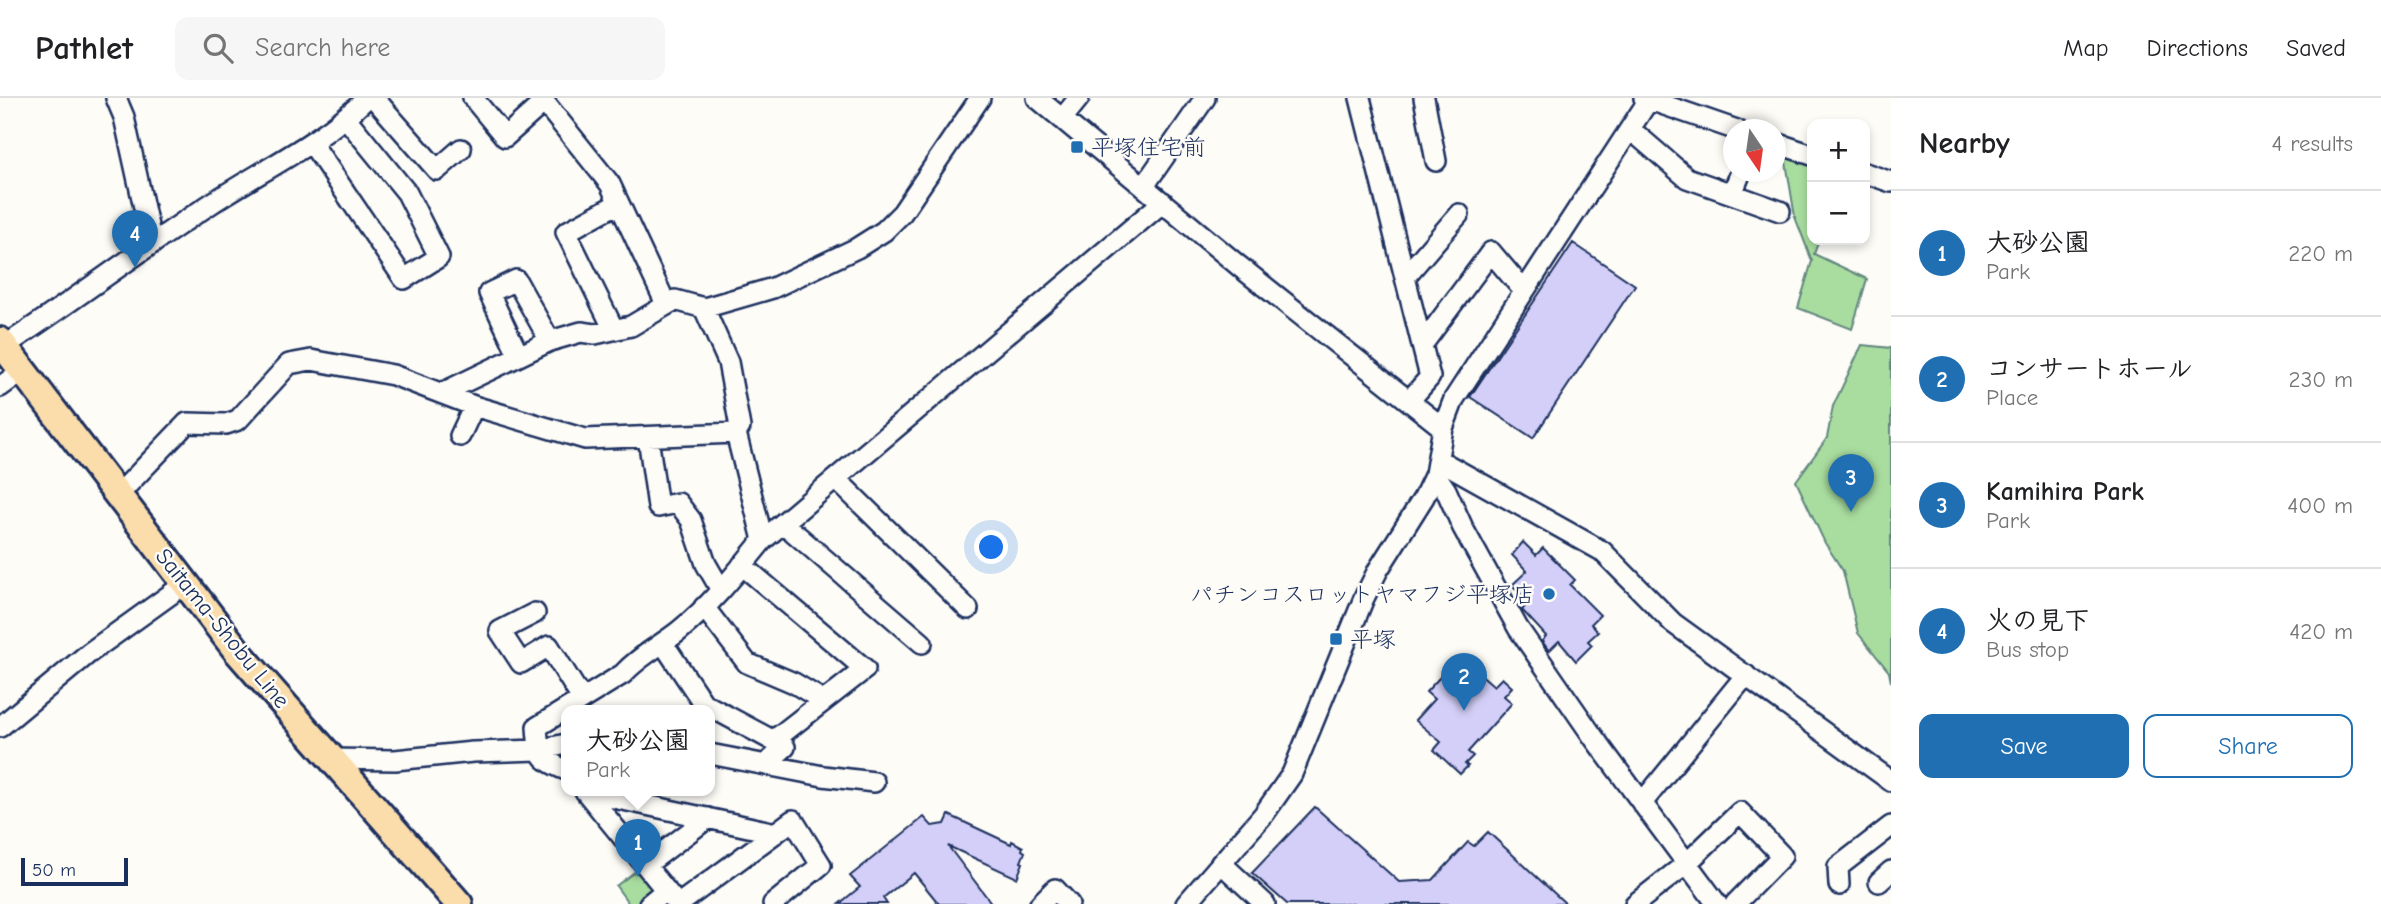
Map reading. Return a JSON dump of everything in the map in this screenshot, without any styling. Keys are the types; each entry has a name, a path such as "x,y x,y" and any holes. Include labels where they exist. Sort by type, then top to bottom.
{"main road":[{"name":"Saitama-Shobu Line","path":"1,346 238,652 459,904"}],"street":[{"path":"116,98 124,117 152,244"},
{"path":"1,346 244,182 311,142 346,118 367,98"},
{"path":"374,98 437,170 461,149"},
{"path":"473,98 505,137 543,100 610,184 617,204 666,304"},
{"path":"442,393 550,341 582,332 595,334 631,326 675,299 704,308 773,288 857,248 884,231 902,213 980,98"},
{"path":"1037,98 1239,266 1443,428"},
{"path":"1062,119 1079,98"},
{"path":"1144,186 1205,98"},
{"path":"1360,98 1430,377 1409,401"},
{"path":"1424,98 1436,161"},
{"path":"1186,904 1264,814 1292,774 1364,598 1378,570 1424,497 1437,467 1443,428 1454,399 1648,99 1723,125"},
{"path":"311,142 404,279 439,257 407,193 346,118"},
{"path":"1630,129 1687,178 1780,211"},
{"path":"1786,146 1807,153"},
{"path":"1870,175 1891,181"},
{"path":"1732,194 1737,182"},
{"path":"572,705 623,674 631,665 680,630 763,541 1163,202"},
{"path":"614,330 566,232 617,204"},
{"path":"1405,277 1459,214"},
{"path":"1422,345 1491,252 1524,291"},
{"path":"519,356 489,293 516,280 550,341"},
{"path":"704,308 728,362 740,427 736,433 763,541"},
{"path":"118,495 187,423 226,424 238,420 289,364 311,360 393,375 474,405 584,439 736,433"},
{"path":"0,387 22,371"},
{"path":"460,436 474,405"},
{"path":"649,437 658,507 678,503 691,520 706,564 720,590"},
{"path":"1437,467 1602,551 1673,623 1891,781"},
{"path":"1437,467 1463,528 1518,628 1594,738 1717,904"},
{"path":"837,481 968,609"},
{"path":"784,524 922,643"},
{"path":"742,565 865,668 774,740"},
{"path":"0,727 89,653 185,584"},
{"path":"704,607 747,663 794,683 824,701"},
{"path":"535,613 500,631 521,663 550,646 582,699"},
{"path":"663,643 707,705"},
{"path":"1642,803 1746,676"},
{"path":"715,709 785,747 765,765"},
{"path":"561,712 537,727 539,750 546,762 561,768"},
{"path":"331,760 395,760 473,751 539,750 561,745"},
{"path":"715,755 874,782"},
{"path":"589,796 674,899"},
{"path":"605,796 776,832"},
{"path":"1635,904 1686,864 1740,812 1782,856 1735,904"},
{"path":"646,865 708,818"},
{"path":"649,904 674,899 793,820 821,865 773,904"},
{"path":"1839,885 1838,867 1891,826"},
{"path":"1222,863 1265,904"},
{"path":"1040,904 1055,889 1069,904"}],"green space":[{"path":"1786,151 1807,161 1807,245 1817,245 1814,254 1867,279 1852,329 1798,308 1812,261 1795,217"},
{"path":"1862,345 1891,348 1891,682 1889,672 1858,633 1843,571 1825,543 1796,481 1827,438 1833,406"},
{"path":"641,867 657,887 641,904 629,904 616,886"}],"building":[{"path":"1573,243 1635,285 1533,438 1470,397"},
{"name":"パチンコスロットヤマフジ平塚店","path":"1523,542 1536,555 1543,548 1575,580 1570,585 1600,615 1591,624 1598,632 1588,641 1592,645 1576,661 1559,641 1549,651 1542,641 1546,636 1522,610 1529,602 1512,585 1527,571 1512,555"},
{"path":"1469,664 1494,686 1502,678 1512,687 1504,696 1512,703 1468,752 1473,756 1460,774 1434,750 1441,742 1415,720 1434,699 1426,692 1441,676 1450,684"},
{"path":"1315,807 1399,882 1433,880 1468,842 1474,846 1488,832 1566,904 1287,904 1252,873"},
{"path":"949,815 1023,847 1023,863 1017,878 948,846 992,904 939,904 914,873 883,898 887,904 839,904 860,887 850,876 924,817 932,826 945,824"}],"place":[{"name":"平塚住宅前","path":"1077,147"},
{"name":"火の見下","path":"135,268"},
{"name":"Kamihira Park","path":"1851,512"},
{"name":"パチンコスロットヤマフジ平塚店","path":"1549,594"},
{"name":"平塚","path":"1336,639"},
{"name":"コンサートホール","path":"1464,711"},
{"name":"大砂公園","path":"638,877"}]}
